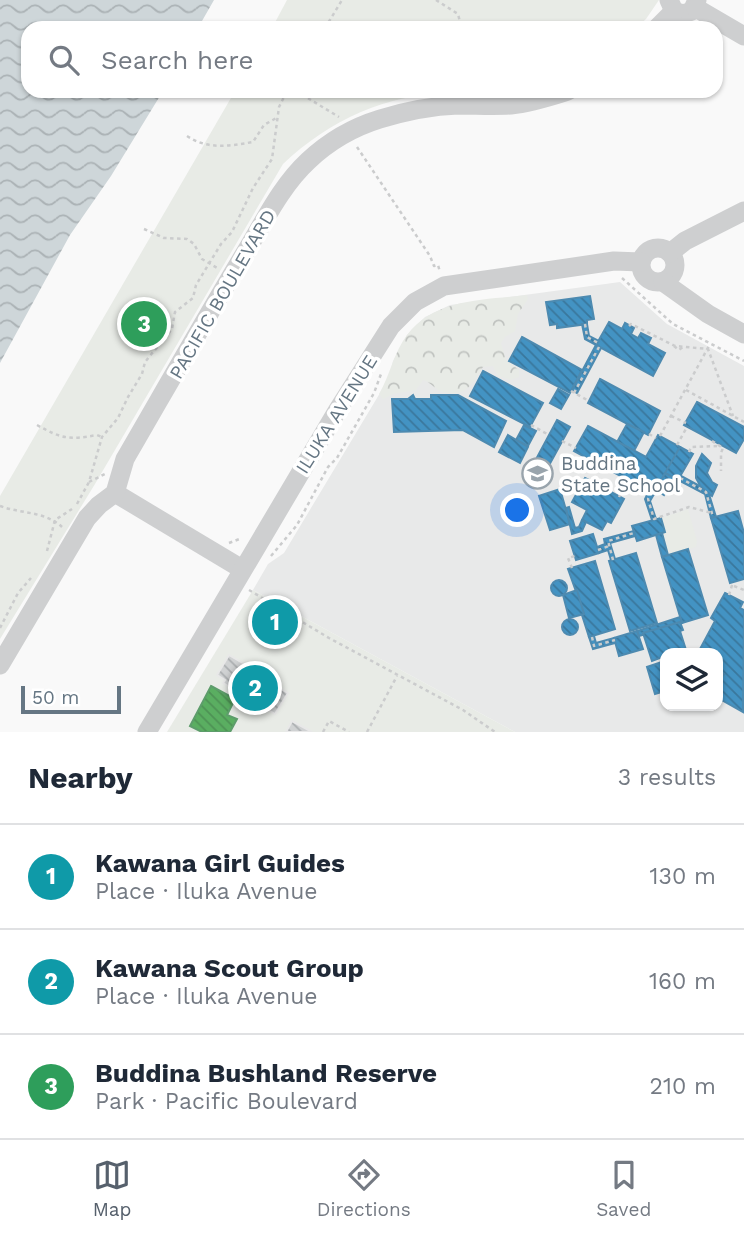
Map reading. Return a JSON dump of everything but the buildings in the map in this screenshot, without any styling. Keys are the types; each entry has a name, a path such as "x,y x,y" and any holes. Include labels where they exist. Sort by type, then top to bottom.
{"street":[{"path":"662,21 672,5 688,14 697,4 722,21"},
{"path":"723,22 744,36"},
{"name":"PACIFIC BOULEVARD","path":"115,493 125,459 273,206 307,162 325,147 379,119 424,108 512,105 546,98"},
{"path":"670,253 685,241 744,211"},
{"path":"663,282 674,272 675,262 670,253 661,249 651,250 641,262 643,274 647,278 663,282 708,314 744,334"},
{"name":"ILUKA AVENUE","path":"146,732 248,575 337,411 391,326 415,302 444,286 614,261 641,262"},
{"path":"0,665 87,518 115,493 248,575"}],"path":[{"path":"329,21 342,0"},
{"path":"436,0 458,14 460,21"},
{"path":"44,558 55,520 76,506 89,482 102,437 118,418 142,374 145,362 172,328 175,312 193,298 196,285 221,244 232,232 253,188 272,159 282,98"},
{"path":"308,98 342,119 358,149 434,266 438,265 444,286"},
{"path":"187,136 195,142 214,146 253,142 264,125 278,117"},
{"path":"144,229 164,238 187,239 194,244 202,259 210,264"},
{"path":"615,275 621,277 673,324 744,361"},
{"path":"585,324 587,337 598,345 572,392 589,401"},
{"path":"629,326 631,324 674,345 708,349"},
{"path":"649,434 658,437 710,344"},
{"path":"708,349 733,416"},
{"path":"265,563 297,525 328,467 337,458 374,393 384,366"},
{"path":"686,390 744,422"},
{"path":"671,416 686,425 677,445"},
{"path":"37,425 65,438 83,439 97,435 102,437"},
{"path":"531,425 549,435"},
{"path":"562,441 576,448"},
{"path":"712,441 723,448 721,471"},
{"path":"689,452 691,447 720,446"},
{"path":"652,492 648,499 654,519 689,507 713,515 706,492 680,478"},
{"path":"620,496 628,480"},
{"path":"0,506 45,515 55,520"},
{"path":"613,559 608,541 635,533"},
{"path":"598,550 609,547"},
{"path":"572,568 568,558 575,556"},
{"path":"0,628 18,593 34,575"},
{"path":"248,575 249,590 329,638 463,710 495,732"},
{"path":"729,595 733,584 744,590"},
{"path":"592,637 594,646 615,640"},
{"path":"367,732 397,675"},
{"path":"323,732 329,722 349,732"}],"shaded area":[{"name":"Buddina State School","path":"620,282 667,324 744,366 744,732 515,732 253,590 268,564 284,553 389,378 393,361 407,335 425,317 450,305"}],"green space":[{"path":"287,0 659,0 644,21 276,21"},
{"path":"231,98 404,98 360,112 340,122 301,148 283,164 95,484 0,639 0,496"},
{"path":"527,295 528,299 518,314 515,331 501,343 506,360 519,370 519,377 511,380 498,376 493,366 483,367 468,388 458,393 440,391 423,380 416,390 393,394 383,399 379,394 395,356 407,335 418,323 446,307 478,300"},
{"path":"688,509 697,541 696,547 668,555 661,518"},
{"path":"253,590 515,732 167,732"}],"water":[{"path":"0,0 214,0 202,21 21,21 21,98 159,98 111,176 70,235 0,363"}],"place":[{"name":"Buddina Bushland Reserve","path":"144,324"},
{"name":"Buddina State School","path":"538,474"},
{"name":"Kawana Girl Guides","path":"275,622"},
{"name":"Kawana Scout Group","path":"255,688"}]}
